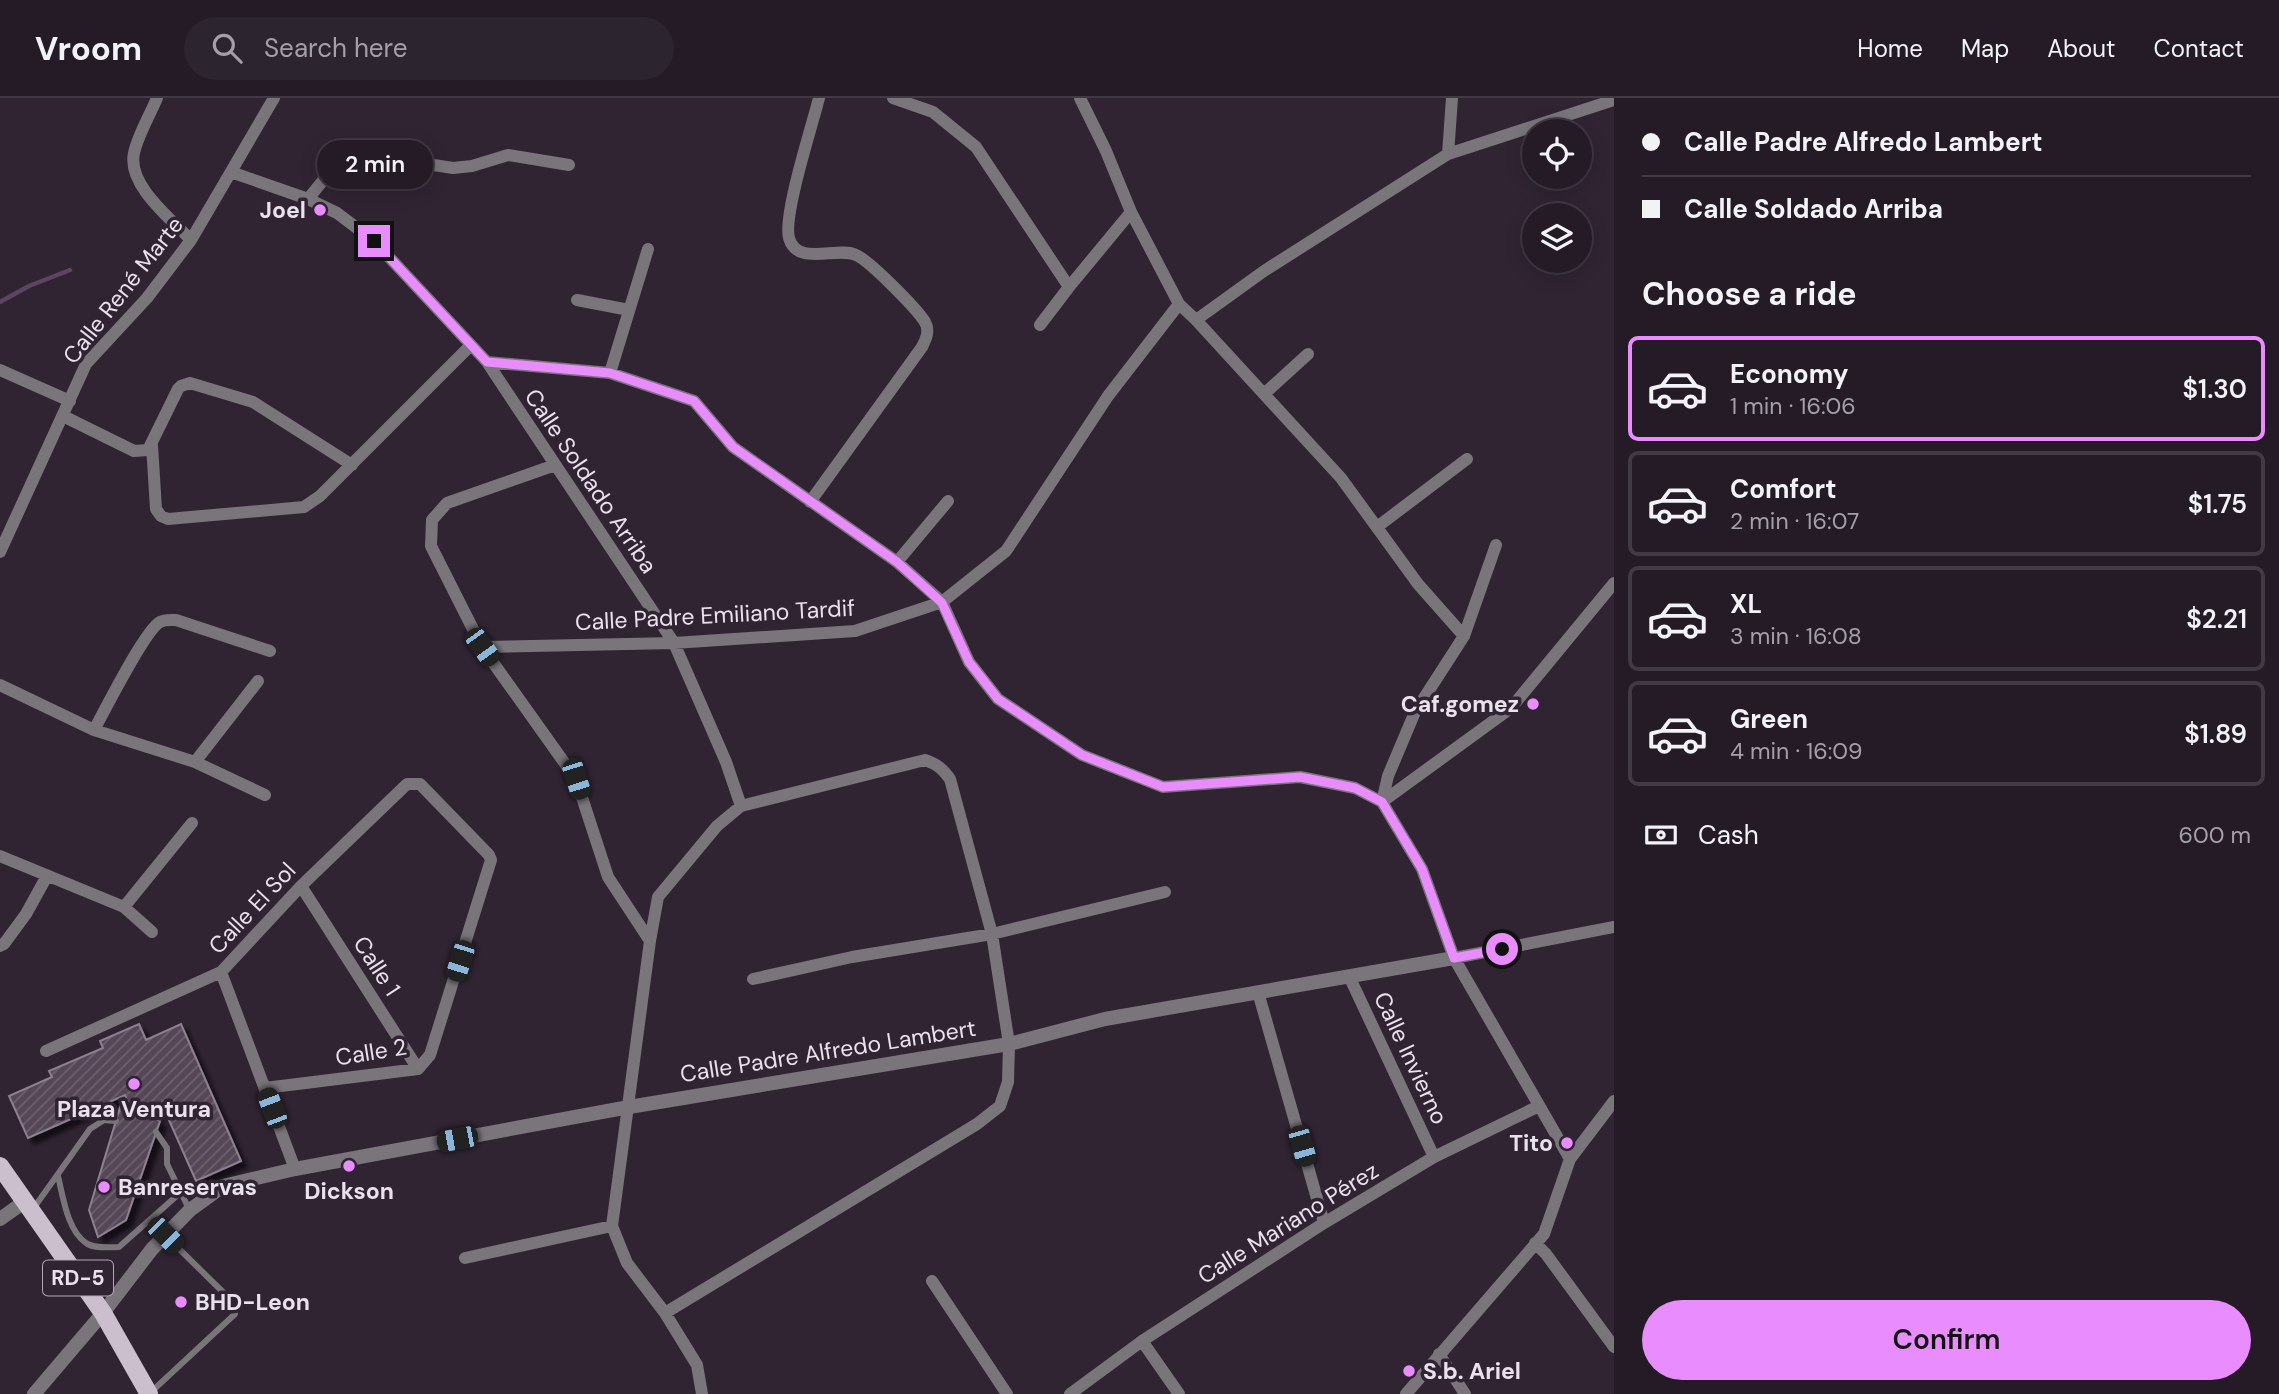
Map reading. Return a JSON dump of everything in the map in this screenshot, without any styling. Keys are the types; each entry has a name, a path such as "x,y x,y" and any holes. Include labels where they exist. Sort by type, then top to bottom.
{"main road":[{"name":"RD-5","path":"0,1166 103,1313 149,1394"}],"street":[{"path":"157,98 134,152 133,169 139,183 191,240"},
{"name":"Calle René Marte","path":"0,552 86,364 147,299 191,240 274,98"},
{"path":"810,502 922,347 928,334 925,323 891,285 857,255 840,251 817,255 799,251 789,240 788,219 819,98"},
{"path":"893,98 933,112 976,146 1069,287"},
{"path":"1080,98 1131,212 1179,304 1341,478 1418,584 1464,636"},
{"path":"1448,154 1452,98"},
{"path":"1196,320 1264,271 1448,154 1614,100"},
{"path":"308,199 338,162 356,151 368,150 408,161 453,168 472,166 508,155 569,165"},
{"name":"Calle Soldado Arriba","path":"231,172 308,199 337,213 374,241 487,362 674,643 726,762 741,806"},
{"path":"1040,326 1131,212"},
{"path":"610,373 648,249"},
{"path":"577,300 629,310"},
{"name":"Calle Padre Emiliano Tardif","path":"482,647 674,643 855,631 942,603 1006,551 1108,396 1179,304"},
{"path":"152,445 156,509 161,516 168,519 304,507 320,496 352,465 471,345"},
{"path":"1264,394 1308,354"},
{"path":"487,362 610,373 694,401 733,447 897,562 942,603 969,662 998,699 1082,755 1163,787 1300,777 1355,788 1382,802 1422,869 1454,958 1570,1159"},
{"path":"0,370 70,401"},
{"path":"63,416 134,451 148,450 178,389 190,383 253,402 352,465"},
{"path":"1377,527 1467,459"},
{"path":"555,465 447,503 432,520 431,546 482,647 576,779 608,877 650,942"},
{"path":"897,562 948,501"},
{"path":"1382,802 1388,776 1415,712 1464,636 1496,545"},
{"path":"1382,802 1511,708 1614,583"},
{"path":"94,730 146,637 159,622 176,620 270,651"},
{"path":"195,762 258,681"},
{"path":"0,685 94,730 195,762 265,795"},
{"path":"665,1313 977,1124 1000,1106 1008,1082 1009,1044 992,934 950,779 936,764 925,760 741,806 718,826 658,897 612,1226 627,1263 665,1313 696,1365 702,1394"},
{"name":"Calle El Sol","path":"46,1051 221,972 301,886 407,784 420,784 456,819"},
{"name":"Calle 2","path":"265,1088 418,1069 430,1055 490,867 489,855 456,819"},
{"path":"124,907 192,823"},
{"path":"0,856 124,907 152,932"},
{"path":"0,946 26,914 47,876"},
{"name":"Calle 1","path":"301,886 418,1069"},
{"path":"754,979 852,957 992,934 1164,892"},
{"name":"Calle Padre Alfredo Lambert","path":"34,1394 165,1235 190,1210 223,1186 295,1169 629,1107 1009,1044 1105,1019 1614,928"},
{"path":"221,972 295,1169"},
{"name":"Calle Invierno","path":"1349,976 1434,1157"},
{"path":"1258,992 1324,1223"},
{"path":"1406,1394 1544,1234 1570,1159 1614,1101"},
{"name":"Calle Mariano Pérez","path":"1070,1394 1142,1341 1324,1223 1434,1157 1539,1106"},
{"path":"0,1219 28,1206"},
{"path":"465,1258 612,1226"},
{"path":"1535,1243 1546,1254 1614,1347"},
{"path":"932,1281 1007,1394"},
{"path":"1142,1341 1179,1394"},
{"path":"1439,1354 1465,1394"}],"lane":[{"path":"28,1206 58,1176 90,1129 104,1120 116,1121"},
{"path":"156,1132 167,1148 167,1164 190,1210"},
{"path":"58,1176 74,1228 86,1243 98,1247 119,1247 180,1193"},
{"path":"149,1394 235,1314 228,1297 165,1235"}],"building":[{"path":"139,1024 146,1040 181,1024 241,1161 196,1181 165,1111 151,1116 160,1121 126,1220 98,1237 89,1210 121,1104 130,1107 125,1095 28,1138 9,1096 52,1077 49,1071 103,1048 100,1041"}],"waterway":[{"path":"0,302 29,286 70,270"}],"place":[{"name":"Joel","path":"320,210"},
{"name":"Caf.gomez","path":"1533,704"},
{"name":"Plaza Ventura","path":"134,1084"},
{"name":"Tito","path":"1567,1143"},
{"name":"Dickson","path":"349,1166"},
{"name":"Banreservas","path":"104,1187"},
{"name":"BHD-Leon","path":"181,1302"},
{"name":"S.b. Ariel","path":"1409,1371"}],"route":[{"path":"374,241 487,362 610,373 694,401 733,447 897,562 927,589 942,603 969,662 998,699 1082,755 1163,787 1300,777 1355,788 1382,802 1422,869 1454,958 1502,949"}]}
